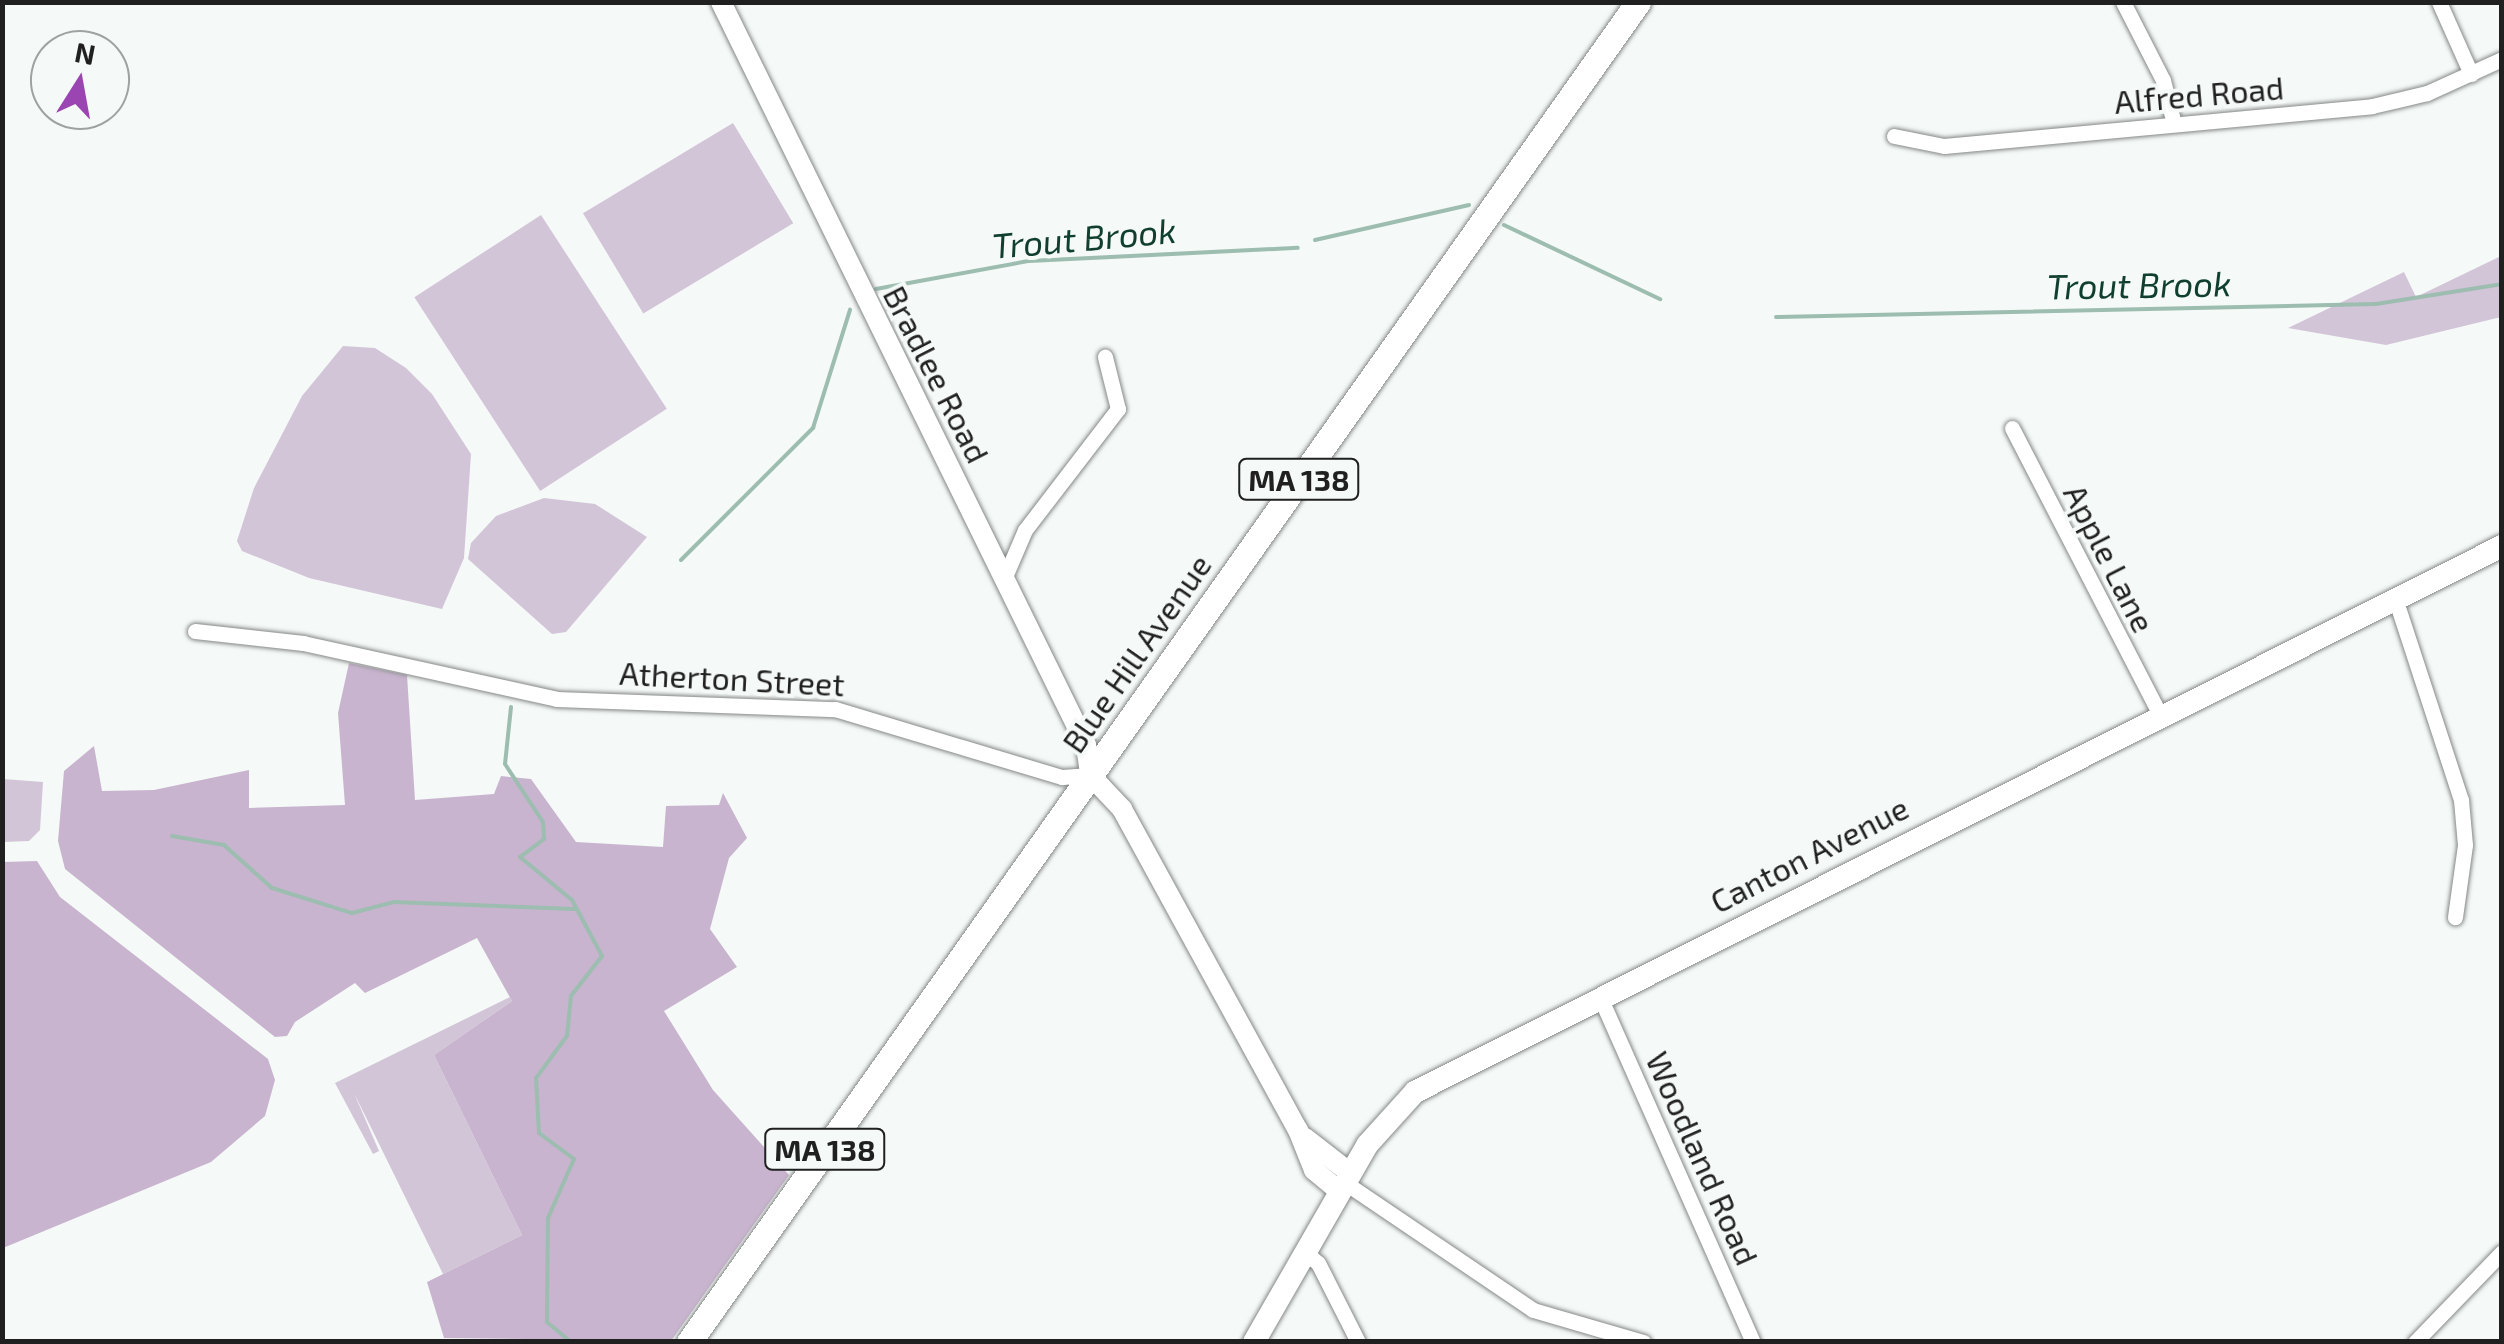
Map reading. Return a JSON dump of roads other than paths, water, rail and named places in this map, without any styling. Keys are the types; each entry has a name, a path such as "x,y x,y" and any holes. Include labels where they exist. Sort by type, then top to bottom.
{"highway":[{"name":"Blue Hill Avenue","path":"689,1342 1638,2"}],"main road":[{"name":"Canton Avenue","path":"1254,1342 1345,1182 1407,1098 2159,713 2502,546"}],"street":[{"name":"Bradlee Road","path":"721,2 1086,745 1090,775"},
{"path":"2124,2 2162,80 2174,124"},
{"path":"2438,2 2470,74"},
{"name":"Alfred Road","path":"1894,136 1944,146 2388,104 2502,60"},
{"path":"1004,578 1032,520 1118,410 1106,356"},
{"name":"Apple Lane","path":"2012,428 2159,713"},
{"path":"985,536 1010,535 1032,520"},
{"path":"2395,598 2461,800 2465,845 2455,917"},
{"name":"Atherton Street","path":"195,631 304,643 557,699 835,709 1062,777 1090,775"},
{"path":"1090,775 1122,809 1298,1130 1314,1170 1345,1182 1533,1310 1643,1342"},
{"name":"Woodland Road","path":"1600,997 1753,1342"},
{"path":"1304,1251 1318,1263 1358,1342"},
{"path":"2415,1342 2502,1252"}],"waterway":[{"name":"Trout Brook","path":"1315,240 1469,205"},
{"name":"Trout Brook","path":"1504,225 1660,299"},
{"name":"Trout Brook","path":"876,289 1029,261 1298,248"},
{"name":"Trout Brook","path":"1776,317 2376,304 2502,284"},
{"name":"Trout Brook","path":"681,560 813,428 850,310"},
{"name":"Trout Brook","path":"511,707 505,764 543,822 544,839 520,857 572,900 602,956 571,996 567,1036 536,1078 539,1133 574,1159 548,1218 547,1322 571,1342"},
{"path":"172,836 224,845 272,888 352,913 394,902 574,909"}]}
